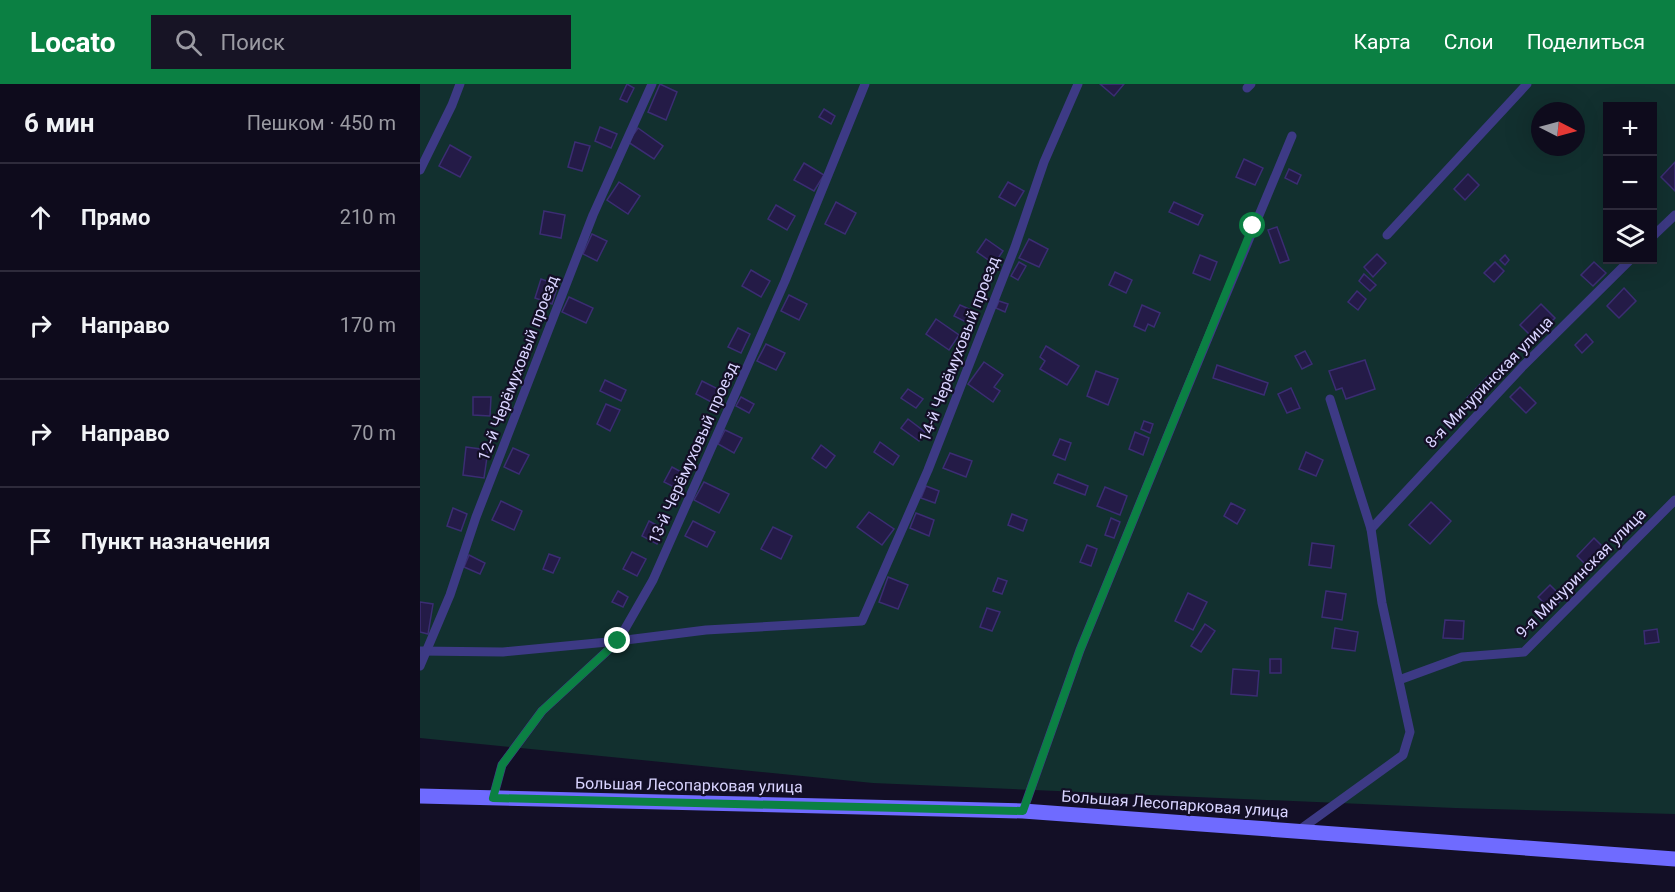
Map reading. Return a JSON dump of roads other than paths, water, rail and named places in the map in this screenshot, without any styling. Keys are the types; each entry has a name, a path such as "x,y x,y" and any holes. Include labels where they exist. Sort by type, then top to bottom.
{"main road":[{"name":"Большая Лесопарковая улица","path":"420,796 1023,811 1675,859"}],"lane":[{"path":"420,170 460,84"},
{"name":"12-й Черёмуховый проезд","path":"420,666 423,651 450,595 476,518 592,215 652,84"},
{"name":"13-й Черёмуховый проезд","path":"493,798 502,765 542,711 618,641 653,580 781,292 864,84"},
{"name":"14-й Черёмуховый проезд","path":"618,641 706,630 862,621 928,470 1015,247 1044,162 1078,84"},
{"path":"1387,235 1527,84"},
{"path":"1023,811 1085,639 1292,136"},
{"path":"1657,233 1675,215"},
{"name":"8-я Мичуринская улица","path":"1371,528 1523,366 1626,264"},
{"path":"1298,831 1403,755 1410,732 1382,603 1371,528 1330,399"},
{"name":"9-я Мичуринская улица","path":"1399,680 1462,657 1524,652 1675,500"},
{"path":"423,651 503,652 618,641"}]}
